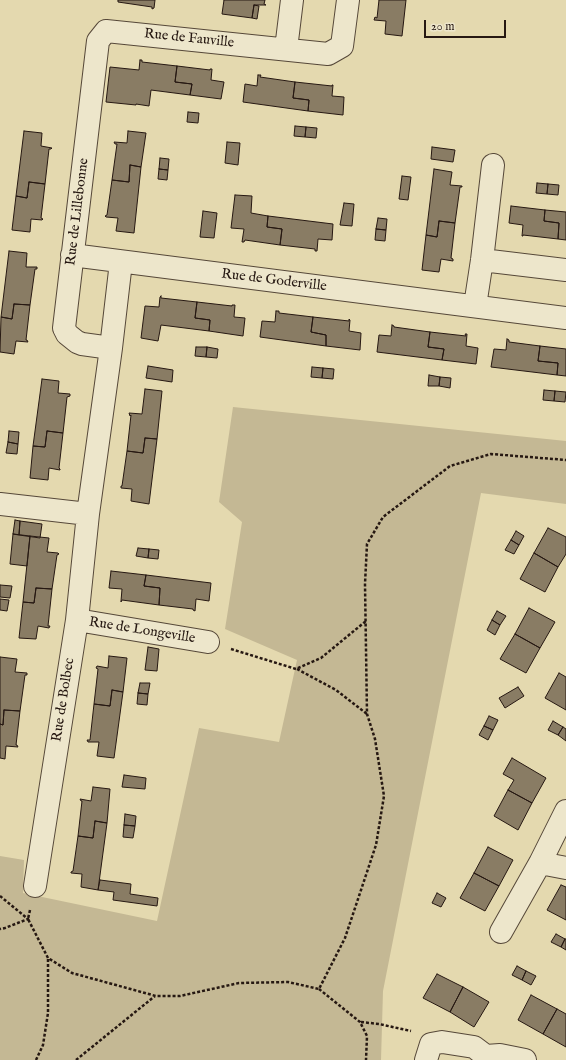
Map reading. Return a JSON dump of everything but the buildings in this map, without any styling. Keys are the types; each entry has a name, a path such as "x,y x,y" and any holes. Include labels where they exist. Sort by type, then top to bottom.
{"street":[{"path":"286,49 292,0"},
{"name":"Rue de Fauville","path":"98,42 106,31 328,54 342,46 348,0"},
{"name":"Rue de Lillebonne","path":"98,42 64,328 67,334 77,342 111,348"},
{"path":"475,306 493,165"},
{"name":"Rue de Goderville","path":"72,255 566,318"},
{"path":"482,260 566,270"},
{"path":"0,504 88,514 111,348 121,262"},
{"name":"Rue de Bolbec","path":"35,886 77,620 88,514"},
{"name":"Rue de Longeville","path":"77,620 208,642"},
{"path":"501,932 540,862 566,810"},
{"path":"540,862 566,868"},
{"path":"428,1052 442,1042 474,1047 486,1058 500,1054 525,1060"}],"path":[{"path":"319,988 345,938 376,845 384,796 376,739 367,714 365,584 367,544 383,517 450,466 491,454 566,460"},
{"path":"296,669 321,658 366,620"},
{"path":"208,642 296,669 336,690 367,714"},
{"path":"28,919 35,894 35,886"},
{"path":"0,896 28,919 48,958 48,1013 43,1045 36,1060"},
{"path":"0,929 28,919"},
{"path":"48,958 72,973 156,996 180,996 239,983 288,982 319,988 360,1022 367,1036 366,1060"},
{"path":"76,1060 156,996"},
{"path":"360,1022 380,1024 415,1032 428,1052"}],"shaded area":[{"path":"233,407 566,441 566,504 481,493 383,991 381,1060 0,1060 0,856 24,860 23,893 157,921 199,728 279,742 297,660 225,629 242,522 219,502"}]}
